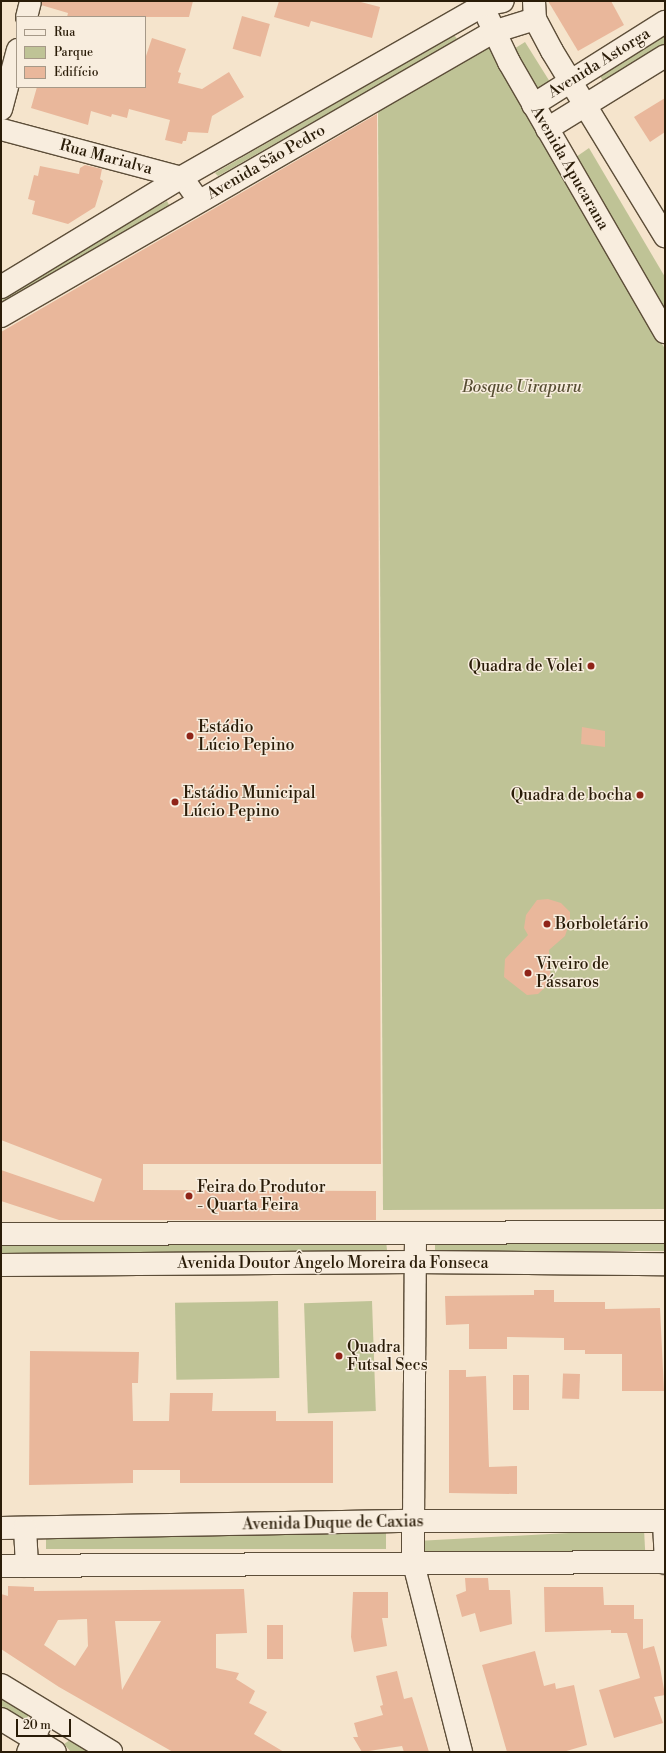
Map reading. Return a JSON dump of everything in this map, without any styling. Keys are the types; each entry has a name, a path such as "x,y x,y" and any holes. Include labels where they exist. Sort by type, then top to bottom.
{"street":[{"path":"26,16 30,1"},
{"name":"Avenida Apucarana","path":"484,2 493,32 547,129 665,332"},
{"name":"Avenida São Pedro","path":"1,287 182,177 484,2"},
{"path":"535,10 571,79 665,236"},
{"name":"Avenida São Pedro","path":"1,316 493,32 535,10"},
{"name":"Avenida Astorga","path":"534,105 571,79 665,22"},
{"path":"1,109 16,53"},
{"name":"Avenida Astorga","path":"547,129 587,106 665,56"},
{"name":"Rua Marialva","path":"1,129 182,177"},
{"path":"182,177 199,201"},
{"path":"414,1232 413,1262 415,1292 412,1446 414,1521 412,1563 460,1752"},
{"name":"Avenida Doutor Ângelo Moreira da Fonseca","path":"1,1234 665,1232"},
{"name":"Avenida Doutor Ângelo Moreira da Fonseca","path":"1,1265 413,1262 665,1264"},
{"name":"Avenida Duque de Caxias","path":"1,1528 414,1521 664,1521"},
{"path":"1,1566 665,1562 664,1521"},
{"path":"25,1528 27,1566"},
{"path":"1,1685 111,1752"},
{"path":"29,1745 45,1713"},
{"path":"1,1719 29,1745 55,1752"}],"green space":[{"path":"665,34 665,51 607,88 600,76"},
{"path":"454,35 458,40 218,176 215,173"},
{"name":"Bosque Uirapuru","path":"490,40 665,349 665,1209 383,1210 378,105"},
{"path":"525,42 551,84 538,92 512,50"},
{"path":"589,148 665,277 665,309 576,157"},
{"path":"167,201 174,214 5,304 1,298 1,289"},
{"path":"435,1239 665,1239 665,1251 435,1251"},
{"path":"386,1240 387,1250 1,1256 1,1243"},
{"path":"278,1301 279,1378 176,1380 175,1303"},
{"name":"Quadra Futsal Secs","path":"372,1301 376,1411 308,1413 304,1303"},
{"path":"644,1529 645,1550 422,1562 421,1541"},
{"path":"46,1531 386,1531 386,1549 46,1549"},
{"path":"1,1694 29,1714 27,1718 21,1718 1,1706"},
{"path":"73,1738 95,1752 71,1752 64,1744"}],"building":[{"path":"42,1 193,1 189,17 67,16 68,13 41,5"},
{"path":"279,1 357,1 380,7 372,38 311,21 309,27 274,17"},
{"path":"548,1 611,1 624,25 578,51"},
{"path":"242,16 270,24 261,57 233,49"},
{"path":"152,38 186,49 178,72 181,73 178,83 202,89 229,72 244,97 212,116 208,133 188,132 186,141 183,141 182,144 165,140 170,120 129,109 127,118 112,114 111,117 91,111 88,125 31,108 37,88 146,88 146,56"},
{"path":"665,98 665,132 650,142 634,117"},
{"name":"Estádio Lúcio Pepino","path":"377,114 381,1164 143,1164 143,1190 376,1191 376,1220 59,1220 1,1201 1,1170 94,1202 102,1179 1,1140 1,332"},
{"path":"85,165 102,169 100,179 103,181 95,207 68,224 32,214 35,201 28,199 34,175 38,176 40,166 79,174 80,168"},
{"path":"582,727 605,731 605,747 581,744"},
{"path":"548,899 561,903 570,912 570,921 565,936 549,950 551,982 538,994 527,995 504,977 505,959 528,935 524,928 526,915 537,900"},
{"path":"534,1290 554,1290 554,1302 605,1302 605,1309 660,1308 664,1391 622,1391 622,1354 585,1354 585,1350 564,1350 564,1338 507,1337 507,1349 469,1349 469,1324 446,1325 445,1296 534,1295"},
{"path":"30,1351 139,1352 138,1383 132,1383 133,1421 169,1421 170,1393 213,1393 212,1411 276,1411 276,1421 333,1421 333,1483 180,1483 180,1470 133,1470 133,1483 29,1485"},
{"path":"449,1370 466,1370 466,1377 486,1376 489,1467 517,1466 517,1494 449,1493"},
{"path":"563,1373 580,1374 579,1399 562,1398"},
{"path":"513,1375 529,1375 529,1410 513,1410"},
{"path":"465,1578 488,1578 489,1590 510,1590 512,1624 480,1632 475,1613 462,1617 456,1595 466,1591"},
{"path":"8,1586 34,1587 34,1591 244,1589 247,1633 216,1634 216,1668 239,1673 236,1679 255,1691 249,1703 267,1712 254,1734 284,1752 173,1752 59,1687 1,1649 1,1594 8,1596","holes":["87,1619 88,1646 75,1666 44,1645 58,1620","115,1621 161,1621 122,1690"]},
{"path":"544,1587 603,1587 604,1605 634,1605 634,1619 643,1619 643,1649 654,1646 660,1667 665,1695 654,1697 663,1723 614,1738 599,1690 640,1678 627,1633 611,1633 611,1630 545,1632"},
{"path":"353,1592 388,1592 388,1618 382,1618 387,1646 354,1652 351,1637"},
{"path":"267,1625 283,1625 283,1659 267,1659"},
{"path":"535,1651 544,1686 555,1683 556,1689 574,1685 587,1745 563,1752 507,1752 482,1665"},
{"path":"397,1671 404,1699 412,1697 429,1752 404,1752 402,1746 362,1752 353,1737 358,1737 354,1723 383,1715 380,1706 383,1705 376,1676"}],"place":[{"name":"Quadra de Volei","path":"591,666"},
{"name":"Estádio Lúcio Pepino","path":"190,736"},
{"name":"Quadra de bocha","path":"640,795"},
{"name":"Estádio Municipal Lúcio Pepino","path":"175,802"},
{"name":"Borboletário","path":"547,924"},
{"name":"Viveiro de Pássaros","path":"528,973"},
{"name":"Feira do Produtor - Quarta Feira","path":"189,1196"},
{"name":"Quadra Futsal Secs","path":"339,1356"}]}
